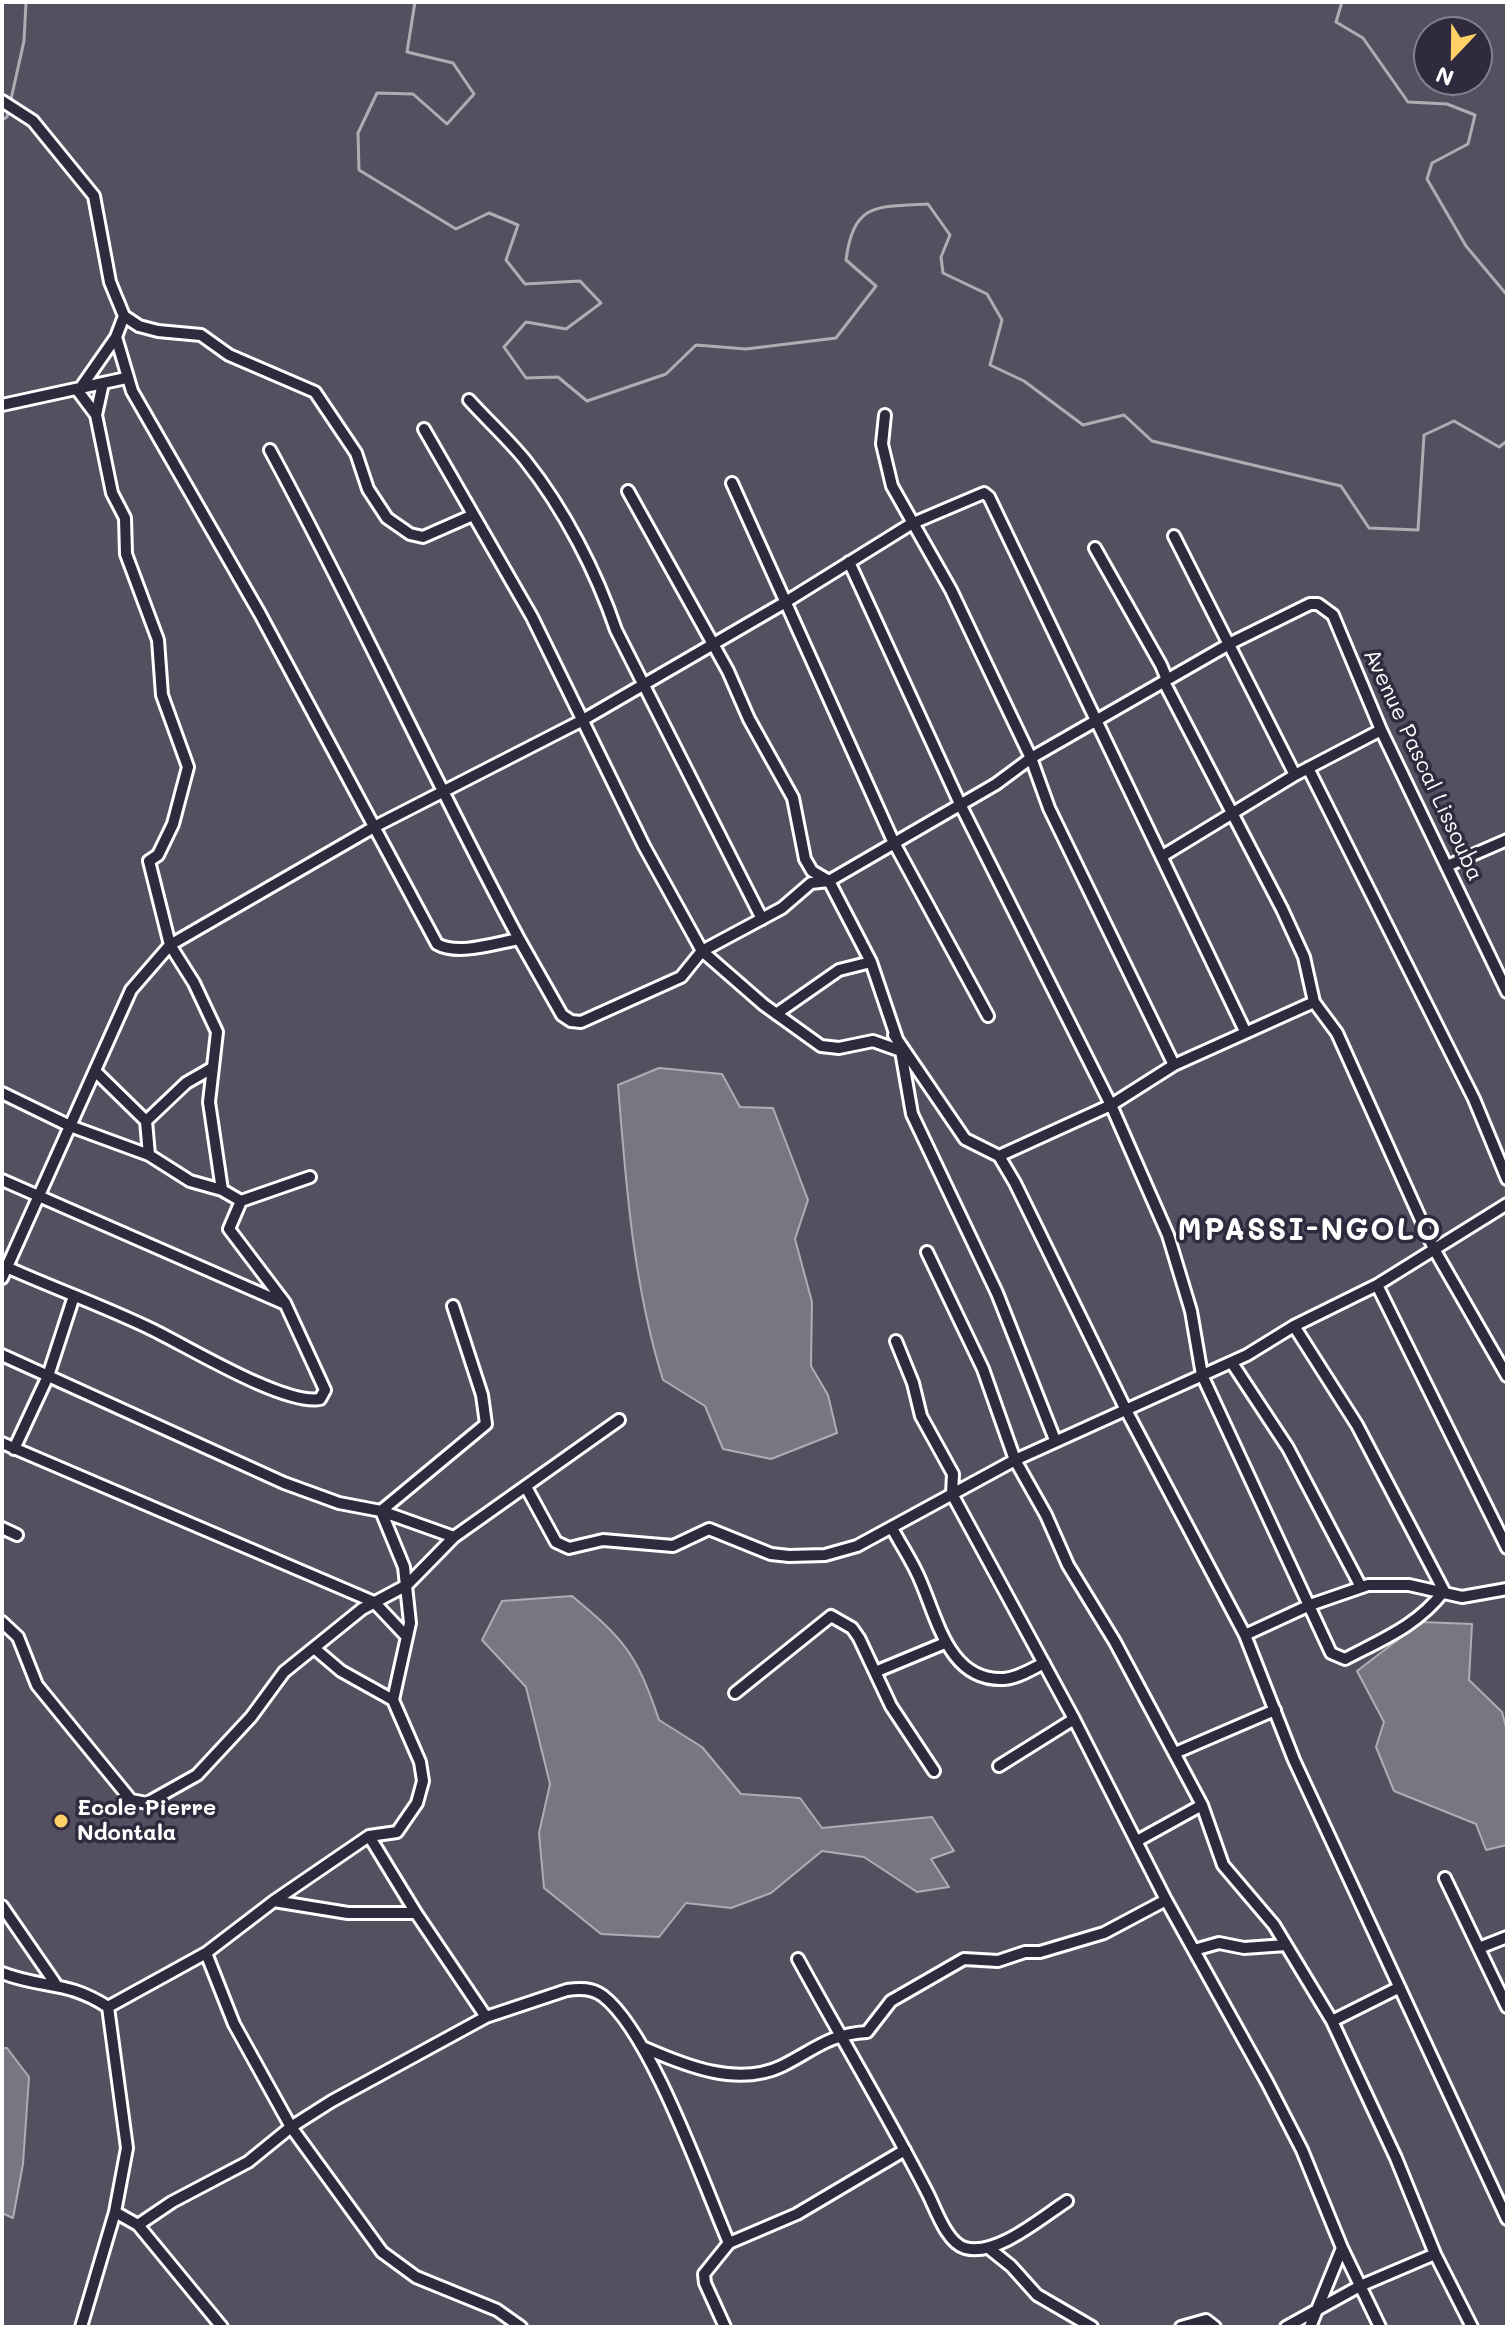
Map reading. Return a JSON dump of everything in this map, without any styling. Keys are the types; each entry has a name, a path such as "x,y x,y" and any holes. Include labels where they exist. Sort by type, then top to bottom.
{"street":[{"path":"2,101 33,121 94,196 110,282 124,316 139,326 201,335 229,355 315,392 356,453 368,489 387,518 400,529 423,537 473,515"},
{"path":"78,391 116,337 124,316"},
{"path":"116,337 139,326"},
{"path":"116,337 126,378 260,614 437,944 458,948 519,939"},
{"path":"2,405 78,391 126,378"},
{"path":"103,383 96,415 112,493 125,518 126,554 158,640 162,695 188,767 173,824 158,855 149,861 170,945 194,983 217,1032 209,1102 222,1190"},
{"path":"78,391 96,415"},
{"path":"469,400 525,460 602,588 616,630 762,919"},
{"path":"885,415 884,464 911,524 951,590 1031,758 1049,808 1174,1065"},
{"path":"424,429 532,617 581,721 702,951 776,1014 830,1049 873,1041 901,1051"},
{"path":"270,450 332,566 441,792 562,1015 571,1021 581,1022 681,977 702,951 782,908 811,883 829,881 893,841 961,806 1031,758 1231,643"},
{"path":"732,483 893,841 988,1016"},
{"path":"628,491 793,798 805,859 812,871 829,881 871,962 901,1051 912,1114 997,1293 1055,1440"},
{"path":"310,1177 241,1201 229,1229 285,1303 325,1390 320,1399 313,1400 277,1389 211,1363 149,1327 4,1270 40,1197 131,990 170,945 374,827 581,721 784,603 911,524 984,493 989,497 1164,855 1245,1031"},
{"path":"1174,536 1231,643 1295,775"},
{"path":"1095,548 1161,665 1166,677 1164,682 1227,797 1231,812 1304,957 1314,1002 1337,1033 1434,1249 1507,1376"},
{"path":"849,562 961,806 1111,1105 1168,1235 1191,1311 1202,1375 1331,1653 1340,1659 1425,1615 1444,1591"},
{"name":"Avenue Pascal Lissouba","path":"1231,643 1310,604 1318,604 1333,615 1381,730 1507,992"},
{"path":"1164,855 1295,775 1381,730"},
{"path":"1308,768 1474,1099 1507,1179"},
{"path":"1447,866 1507,840"},
{"path":"776,1014 839,970 871,962"},
{"path":"999,1156 1111,1105 1174,1065 1314,1002"},
{"path":"894,1035 965,1139 999,1156 1126,1410 1245,1635 1294,1760 1398,1988 1504,2204 1507,2219"},
{"path":"146,1121 186,1083 212,1068"},
{"path":"96,1072 146,1121 149,1155"},
{"path":"2,1093 70,1126 149,1155 190,1181 222,1190 241,1201"},
{"path":"2,1180 285,1303"},
{"path":"526,1487 556,1542 569,1548 603,1540 673,1546 709,1529 771,1554 825,1555 857,1546 1055,1440 1232,1363 1294,1326 1377,1285 1507,1204"},
{"path":"927,1252 983,1369 1015,1460 1046,1515 1068,1565 1115,1642 1202,1805 1223,1865 1286,1945 1332,2021 1396,2158 1435,2254 1472,2327"},
{"path":"1377,1285 1507,1548"},
{"path":"14,1449 48,1376 74,1296"},
{"path":"381,1511 486,1424 482,1395 453,1306"},
{"path":"1294,1326 1357,1425 1444,1591"},
{"path":"896,1341 913,1383 921,1416 953,1474 952,1494 1302,2150 1342,2248 1380,2327"},
{"path":"2,1355 284,1483 349,1506 381,1511 454,1537"},
{"path":"1232,1363 1288,1448 1361,1587"},
{"path":"2,1622 18,1637 37,1685 124,1793 139,1803 163,1796 197,1775 251,1717 284,1672 374,1602 407,1585 454,1537 619,1420"},
{"path":"2,1443 374,1602 407,1637"},
{"path":"108,2007 206,1953 274,1901 369,1836 397,1832 417,1803 423,1781 420,1762 393,1700 410,1623 407,1585 404,1567 381,1511"},
{"path":"2,1528 17,1535"},
{"path":"892,1528 917,1573 945,1643 966,1664 994,1678 1016,1677 1044,1663"},
{"path":"1245,1635 1310,1605 1385,1582 1444,1591 1462,1597 1507,1589"},
{"path":"735,1693 831,1616 852,1628 891,1706 934,1771"},
{"path":"875,1672 945,1643"},
{"path":"314,1648 341,1671 393,1700"},
{"path":"1175,1753 1275,1710"},
{"path":"999,1766 1074,1719"},
{"path":"1137,1841 1202,1805"},
{"path":"369,1836 486,2017"},
{"path":"1445,1878 1507,2007"},
{"path":"645,2048 700,2070 752,2073 783,2066 839,2034 867,2032 891,2001 964,1959 998,1961 1047,1950 1112,1930 1166,1900"},
{"path":"274,1901 348,1913 416,1913"},
{"path":"2,1906 55,1983"},
{"path":"1479,1948 1507,1937"},
{"path":"1194,1950 1219,1943 1244,1948 1286,1945"},
{"path":"206,1953 234,2024 291,2127 382,2252 416,2277 497,2310 521,2327"},
{"path":"798,1959 948,2233 964,2248 991,2250 1011,2266 1037,2295 1092,2327"},
{"path":"2,1973 26,1982 55,1983 90,1995 108,2007 116,2078 128,2134 115,2212 81,2327"},
{"path":"138,2225 172,2202 248,2162 291,2127 486,2017 580,1988 604,1997 645,2048 729,2243"},
{"path":"1332,2021 1398,1988"},
{"path":"725,2327 704,2274 729,2243 797,2214 905,2150"},
{"path":"991,2250 1067,2201"},
{"path":"115,2212 138,2225 222,2327"},
{"path":"1310,2327 1342,2248"},
{"path":"1287,2327 1360,2286 1435,2254"},
{"path":"1181,2327 1206,2320 1215,2327"}],"shaded area":[{"path":"2,2 1507,2 1507,2327 2,2327"},
{"path":"659,1068 722,1074 740,1107 773,1108 808,1200 795,1239 812,1302 811,1366 828,1395 837,1433 771,1459 723,1449 705,1406 663,1380 638,1271 618,1085"},
{"path":"572,1596 627,1649 636,1663 659,1720 702,1747 741,1794 800,1798 822,1828 932,1817 954,1851 931,1859 949,1887 917,1892 864,1857 822,1851 771,1893 731,1908 686,1903 659,1937 601,1934 544,1888 539,1833 550,1784 526,1687 482,1640 502,1601"},
{"path":"1421,1622 1472,1624 1469,1680 1502,1712 1507,1731 1507,1845 1486,1850 1476,1824 1394,1791 1376,1747 1384,1722 1357,1671"},
{"path":"2,2048 7,2048 29,2077 23,2164 13,2218 2,2213"}],"waterway":[{"path":"2,120 7,117 24,41 26,2"},
{"path":"415,2 407,52 453,63 474,94 447,124 413,94 377,93 358,133 359,170 456,229 489,213 518,225 506,260 525,284 580,281 601,303 566,329 526,322 504,347 526,378 558,377 587,401 666,374 696,345 746,349 836,338 876,286 846,260 855,227 862,217 882,207 928,204 950,235 941,257 943,273 987,294 1002,320 990,365 1024,381 1083,425 1124,415 1152,441 1341,486 1369,528 1418,530 1424,435 1454,421 1499,447 1507,441"},
{"path":"1342,2 1336,22 1363,38 1408,102 1447,104 1475,115 1468,144 1432,163 1427,179 1466,246 1507,295"}],"place":[{"name":"Ecole Pierre Ndontala","path":"61,1821"}],"district":[{"name":"MPASSI-NGOLO","path":"1310,1231"}]}
